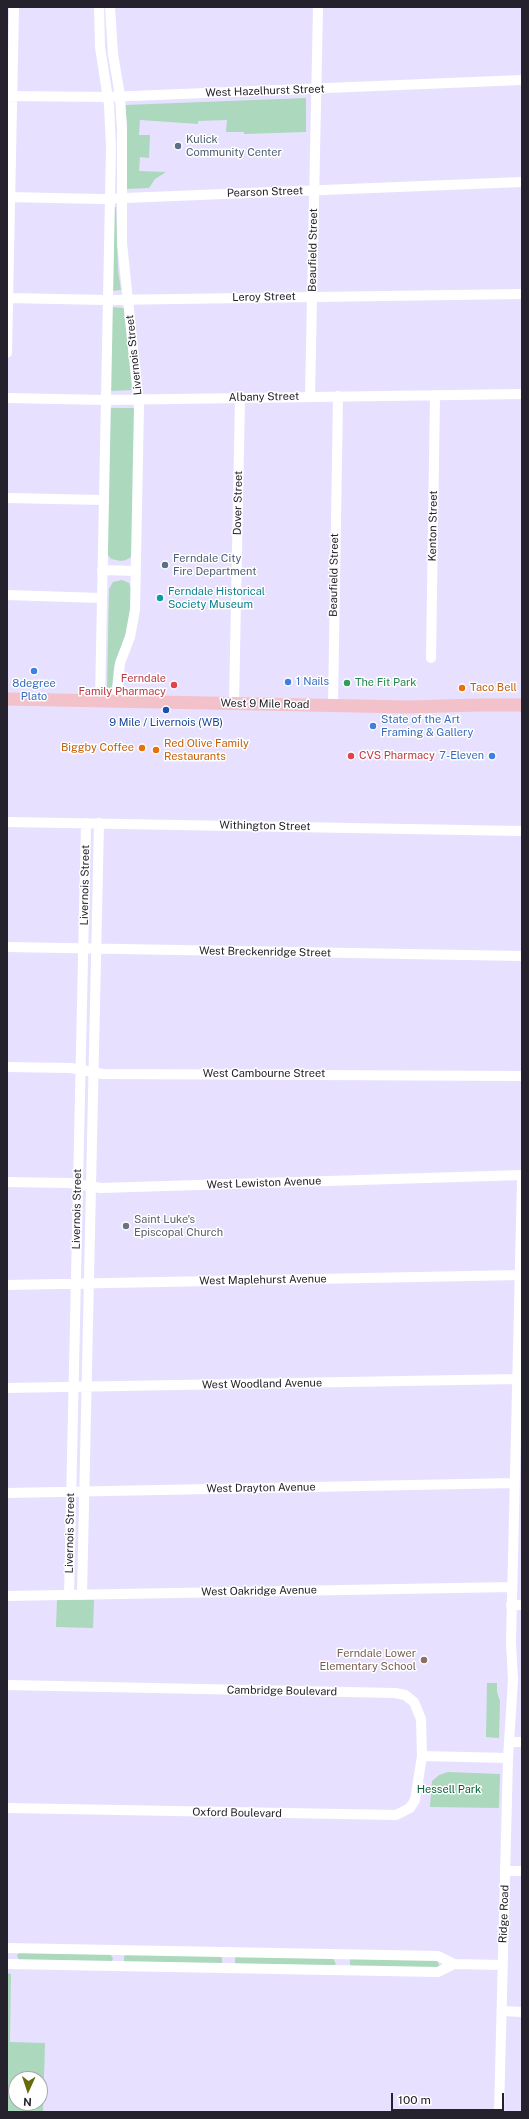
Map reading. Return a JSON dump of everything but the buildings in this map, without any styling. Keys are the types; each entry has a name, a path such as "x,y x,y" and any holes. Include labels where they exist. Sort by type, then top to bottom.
{"main road":[{"name":"West 9 Mile Road","path":"7,699 417,707 479,704 522,705"}],"street":[{"path":"7,353 10,96 14,7"},
{"name":"Livernois Street","path":"99,7 100,47 108,97 111,147 100,701"},
{"name":"Livernois Street","path":"110,7 113,54 120,96 122,130 122,243 138,399 136,570 133,625 120,663 116,701"},
{"name":"Beaufield Street","path":"310,396 318,7"},
{"name":"West Hazelhurst Street","path":"10,96 108,97 522,80"},
{"name":"Pearson Street","path":"9,197 122,198 522,182"},
{"name":"Leroy Street","path":"8,298 107,300 522,294"},
{"name":"Albany Street","path":"7,398 105,400 522,394"},
{"name":"Kenton Street","path":"431,658 435,395"},
{"name":"Beaufield Street","path":"332,706 338,396"},
{"name":"Dover Street","path":"234,704 240,398"},
{"path":"7,498 103,500"},
{"path":"102,570 136,570"},
{"path":"7,595 102,598"},
{"name":"Withington Street","path":"7,822 522,831"},
{"name":"Livernois Street","path":"69,1595 86,823"},
{"name":"Livernois Street","path":"82,1595 99,823"},
{"name":"West Breckenridge Street","path":"7,947 522,956"},
{"name":"West Cambourne Street","path":"7,1067 80,1070 103,1074 522,1076"},
{"name":"West Lewiston Avenue","path":"7,1182 78,1185 101,1188 522,1175"},
{"name":"Ridge Road","path":"499,2112 509,1716 513,1680 511,1646 512,1587 518,1503 514,1483 520,1307 522,1182"},
{"name":"West Maplehurst Avenue","path":"7,1285 520,1275"},
{"name":"West Woodland Avenue","path":"7,1388 517,1379"},
{"name":"West Drayton Avenue","path":"7,1493 514,1483"},
{"name":"West Oakridge Avenue","path":"7,1596 512,1587"},
{"path":"512,1605 522,1605"},
{"name":"Cambridge Boulevard","path":"7,1685 405,1695 414,1702 421,1719 422,1756"},
{"path":"509,1742 522,1742"},
{"path":"422,1756 508,1758"},
{"name":"Oxford Boulevard","path":"7,1808 396,1815 410,1808 415,1800 422,1756"},
{"path":"505,1871 522,1871"},
{"path":"454,1964 438,1972 9,1964 9,1948 438,1956 454,1964 502,1965"},
{"path":"118,1950 118,1966"},
{"path":"229,1968 230,1952"},
{"path":"344,1971 345,1954"},
{"path":"502,2011 522,2012"}],"green space":[{"path":"306,98 306,132 244,134 244,132 226,132 227,120 198,121 198,124 140,120 139,135 150,135 149,158 140,157 139,171 166,172 155,179 149,188 125,189 127,125 125,105"},
{"path":"113,207 116,207 118,270 121,290 111,291"},
{"path":"111,307 124,308 133,390 109,391"},
{"path":"109,408 135,408 132,551 131,557 121,561 111,559 107,554"},
{"path":"122,580 129,583 131,589 131,611 127,630 114,667 112,688 107,688 109,589 113,582"},
{"path":"57,1600 94,1600 93,1628 56,1627"},
{"path":"487,1683 497,1683 497,1692 500,1701 499,1738 486,1737"},
{"name":"Hessell Park","path":"448,1772 500,1774 499,1808 430,1807 432,1781 439,1775"},
{"path":"20,1952 109,1953 113,1958 112,1961 19,1961 17,1955"},
{"path":"128,1954 219,1956 222,1958 222,1963 217,1965 128,1963 124,1961 124,1956"},
{"path":"237,1955 333,1958 336,1964 331,1967 237,1964 235,1963 235,1958"},
{"path":"350,1959 437,1960 440,1967 435,1969 354,1967 350,1965"},
{"path":"7,1973 11,1974 10,2042 45,2043 44,2071 8,2071 8,2111 43,2112 7,2112"}],"place":[{"name":"Kulick Community Center","path":"178,146"},
{"name":"Ferndale City Fire Department","path":"165,565"},
{"name":"Ferndale Historical Society Museum","path":"160,598"},
{"name":"8degree Plato","path":"34,671"},
{"name":"1 Nails","path":"288,682"},
{"name":"The Fit Park","path":"347,683"},
{"name":"Ferndale Family Pharmacy","path":"174,685"},
{"name":"Taco Bell","path":"462,688"},
{"name":"9 Mile / Livernois (WB)","path":"166,710"},
{"name":"State of the Art Framing & Gallery","path":"373,726"},
{"name":"Biggby Coffee","path":"142,748"},
{"name":"Red Olive Family Restaurants","path":"156,750"},
{"name":"CVS Pharmacy","path":"351,756"},
{"name":"7-Eleven","path":"492,756"},
{"name":"Saint Luke's Episcopal Church","path":"126,1226"},
{"name":"Ferndale Lower Elementary School","path":"424,1660"}]}
